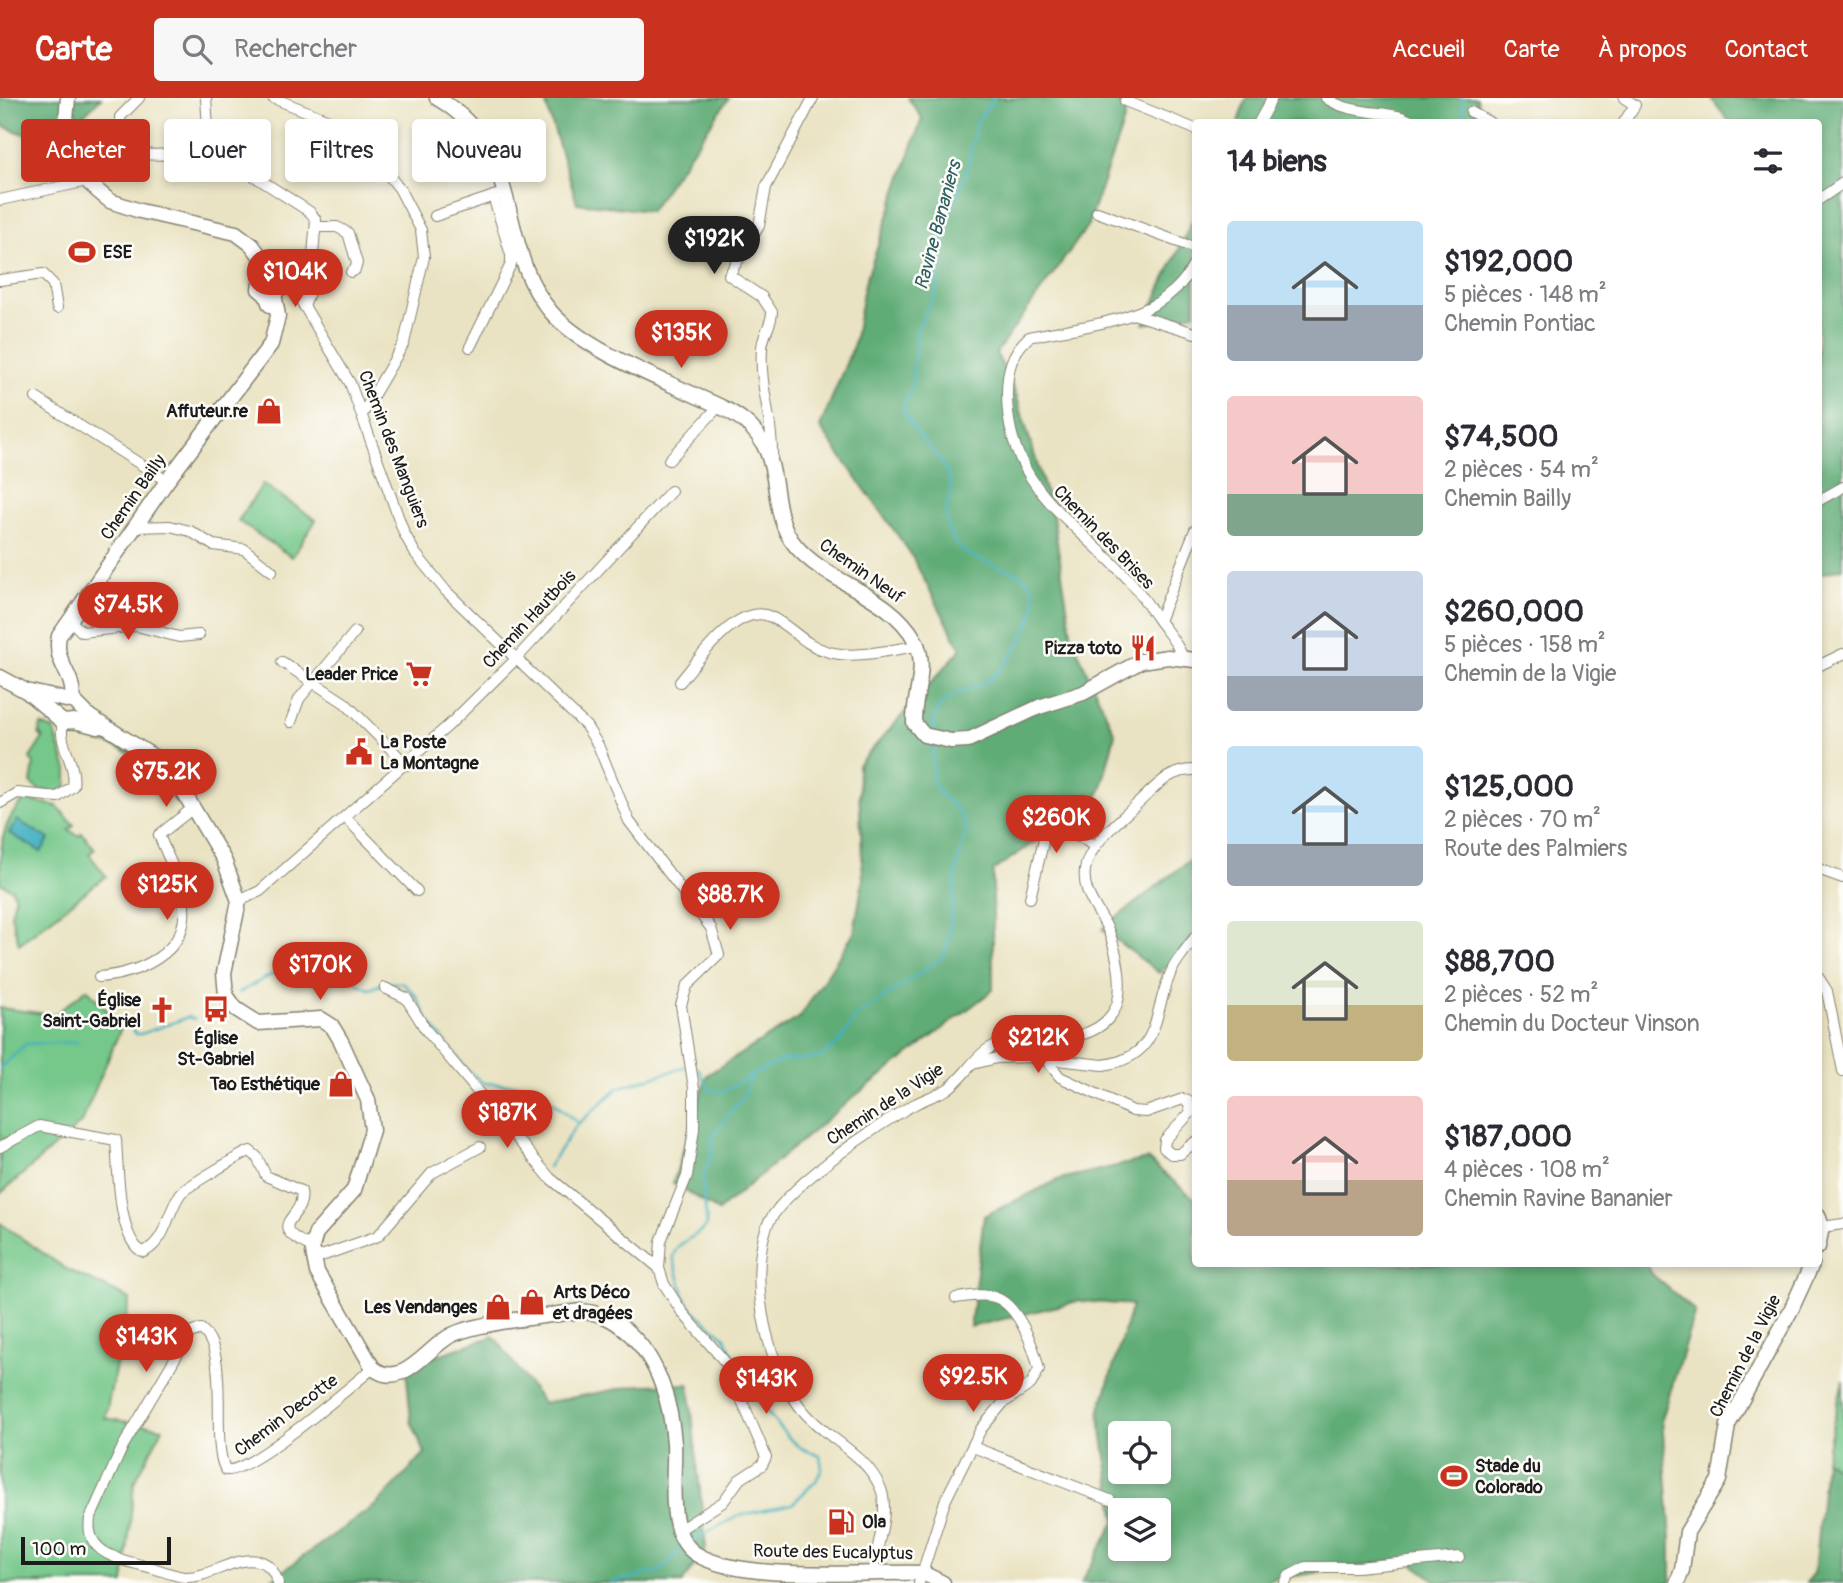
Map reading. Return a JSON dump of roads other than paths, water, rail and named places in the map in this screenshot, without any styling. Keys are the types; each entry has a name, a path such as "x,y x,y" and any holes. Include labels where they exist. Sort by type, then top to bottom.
{"street":[{"name":"Chemin des Manguiers","path":"66,119 68,98"},
{"path":"139,98 120,117 120,131 126,145 138,154 164,155"},
{"path":"206,98 207,119"},
{"path":"272,98 331,121 368,150 399,188 421,230 424,257 407,336 398,357 363,413"},
{"name":"Chemin Neuf","path":"437,98 461,115 483,138 492,155 499,194 534,285 558,318 593,343 744,421 757,434 772,459 782,512 793,544 808,558 897,618 917,646"},
{"path":"772,459 773,440 763,400 761,348 772,312 762,297 729,275 759,226 766,187 813,98"},
{"path":"1261,119 1272,98"},
{"path":"1326,98 1366,113 1404,119"},
{"path":"1624,98 1637,102 1626,119"},
{"path":"1125,102 1192,128"},
{"path":"1471,111 1484,119"},
{"path":"0,200 82,182"},
{"name":"Chemin des Manguiers","path":"88,182 110,201 140,211 227,230 244,237 252,245 271,285 297,294 334,354 363,413 404,534 415,553 446,591 586,726 598,745 629,821 711,928 719,946 719,955 687,986 681,1005 694,1088 694,1129 687,1176 661,1241 659,1268"},
{"path":"264,182 310,212 317,227 310,290 304,306"},
{"path":"1822,197 1843,183"},
{"path":"435,216 499,194 511,264 470,347"},
{"path":"1097,212 1192,247"},
{"path":"317,227 337,227 348,233 357,263 355,270 351,272"},
{"name":"Chemin des Brises","path":"1189,659 1129,580 1032,484 1013,443 1007,410 1007,377 1011,360 1029,337 1133,314 1174,294 1192,267"},
{"path":"0,280 43,274 53,284 57,308"},
{"name":"Chemin Bailly","path":"68,711 74,689 57,649 60,636 167,481 271,344 277,326 271,285"},
{"path":"1133,314 1192,332"},
{"path":"36,398 167,481"},
{"path":"669,460 719,406"},
{"path":"1822,499 1843,487"},
{"name":"Chemin Hautbois","path":"239,901 260,891 407,765 516,659 671,491"},
{"path":"135,527 170,526 190,531 213,545 253,554 271,571"},
{"path":"1159,621 1192,538"},
{"path":"680,682 712,644 734,624 752,615 772,617 809,644 826,652 858,654 917,646 921,664 914,723 924,735 951,741 985,734 1039,707 1083,693 1133,664 1151,659 1189,659"},
{"path":"70,620 82,632 137,626 179,637 200,635"},
{"path":"291,722 299,699 355,632"},
{"path":"1822,664 1843,654"},
{"path":"282,662 349,707 407,765"},
{"path":"0,677 110,730 143,749 167,769 224,860 239,901 224,973 226,995 242,1014 258,1023 313,1018 327,1022 341,1041 370,1111 371,1140 357,1184 344,1205 316,1233 313,1253 317,1272 373,1368 389,1375 401,1373 446,1338 465,1330 581,1311 597,1312 611,1319 646,1351 664,1393 674,1442 675,1513 680,1533 723,1502 739,1479 762,1465 766,1457 726,1363 682,1311 664,1284 659,1268 550,1178 426,1030 406,998 385,988"},
{"path":"0,803 17,793 58,797 73,786 73,768 61,732 68,711"},
{"name":"Chemin de la Vigie","path":"873,1573 884,1507 881,1489 851,1449 808,1416 779,1373 767,1335 762,1298 760,1270 766,1228 776,1209 830,1162 914,1104 946,1090 985,1051 997,1045 1070,1037 1094,1029 1113,1014 1119,993 1116,956 1108,931 1085,889 1086,865 1095,847 1170,773 1192,770"},
{"path":"99,977 149,966 165,953 178,933 184,919 184,903 159,835 193,808"},
{"path":"346,818 417,891"},
{"path":"1030,898 1047,826 1051,822 1060,822 1095,847"},
{"path":"1822,870 1843,878"},
{"path":"973,1064 997,1058 1030,1058 1048,1062 1103,1065 1120,1062 1151,1038 1173,968 1192,941"},
{"path":"1822,983 1827,991 1843,1071"},
{"path":"1048,1062 1060,1077 1133,1111 1146,1112 1183,1099 1188,1101 1191,1112 1165,1140 1164,1148 1171,1154 1180,1154 1192,1144"},
{"path":"0,1147 38,1126 116,1140 122,1208 129,1236 134,1247 144,1252 158,1243 172,1207 188,1185 250,1151 257,1157 266,1176 301,1191 301,1200 288,1220 287,1228 291,1237 313,1253"},
{"path":"313,1253 378,1236 432,1173 480,1147"},
{"path":"1822,1221 1843,1224"},
{"name":"Chemin de la Vigie","path":"1677,1583 1682,1570 1687,1532 1719,1480 1728,1425 1791,1310 1811,1267"},
{"path":"921,1578 945,1501 990,1415 1031,1384 1037,1378 1039,1370 1013,1311 1005,1302 989,1296 956,1298"},
{"name":"Chemin Decotte","path":"278,1583 272,1570 257,1560 185,1577 114,1558 94,1543 88,1531 90,1519 123,1446 190,1333 201,1329 210,1339 221,1399 220,1458 226,1470 238,1470 270,1449 373,1368"},
{"path":"973,1447 1108,1499"},
{"name":"Route des Eucalyptus","path":"680,1533 691,1550 725,1566 758,1572 873,1573 943,1583"},
{"path":"1284,1583 1289,1576 1306,1567 1358,1567 1459,1557"}],"water":[{"path":"17,820 49,839 41,852 9,833"}],"waterway":[{"name":"Ravine Bananiers","path":"933,731 934,717 945,701 991,678 1006,663 1023,637 1035,607 1034,590 1026,579 966,553 954,541 946,521 950,489 948,474 938,457 912,426 903,408 912,385 917,329 936,292 953,203 966,174 977,121 994,98"},
{"path":"1463,98 1463,119"},
{"name":"Ravine Bananiers","path":"691,1541 738,1516 792,1504 816,1481 822,1468 820,1456 801,1448 787,1436 750,1391 725,1337 695,1312 685,1299 673,1257 683,1243 707,1225 704,1173 712,1155 713,1136 744,1095 752,1075 783,1060 820,1058 839,1043 856,1017 944,956 949,939 956,872 966,829 960,813 937,790 933,780 933,741"},
{"path":"239,993 282,970 306,965 329,968 369,989 385,983 403,983 416,996 428,1020 468,1071 483,1083 534,1086 578,1123"},
{"path":"125,1027 131,1027 136,1034 141,1034 189,1017 195,1019"},
{"path":"0,1068 26,1044 78,1042"},
{"path":"548,1167 575,1127 618,1088 685,1067"},
{"path":"698,1068 710,1091 725,1091 752,1075"},
{"name":"Ravine Bananiers","path":"611,1583 660,1571 683,1547"}],"place":[{"name":"ESE","path":"82,252"},
{"name":"Affuteur.re","path":"269,411"},
{"name":"Pizza toto","path":"1143,648"},
{"name":"Leader Price","path":"419,674"},
{"name":"La Poste La Montagne","path":"359,752"},
{"name":"Église St-Gabriel","path":"216,1009"},
{"name":"Église Saint-Gabriel","path":"162,1010"},
{"name":"Tao Esthétique","path":"341,1084"},
{"name":"Arts Déco et dragées","path":"532,1302"},
{"name":"Les Vendanges","path":"498,1307"},
{"name":"Stade du Colorado","path":"1454,1476"},
{"name":"Ola","path":"841,1522"}]}
